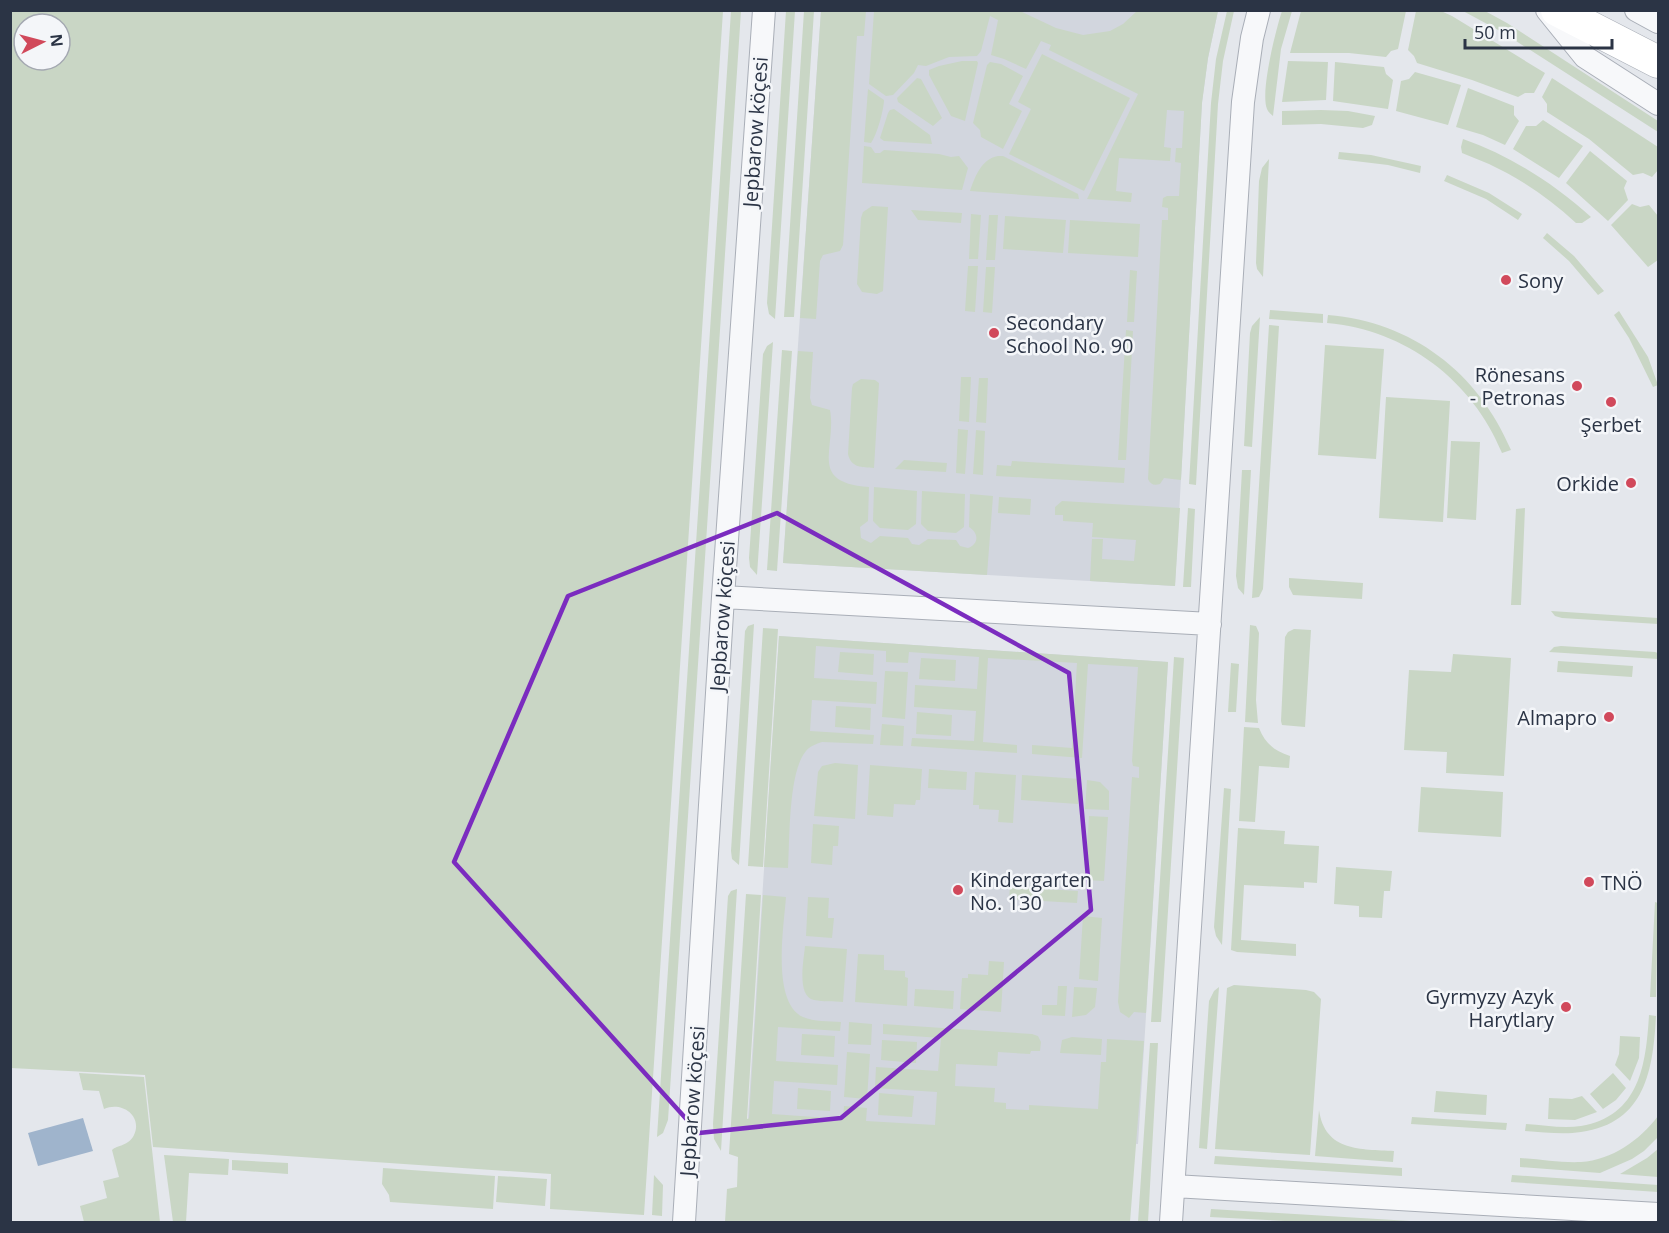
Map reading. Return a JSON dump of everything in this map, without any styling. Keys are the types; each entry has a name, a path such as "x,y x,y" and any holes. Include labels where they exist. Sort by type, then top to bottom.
{"street":[{"name":"Jepbarow köçesi","path":"684,1222 723,597 764,10"},
{"path":"1171,1222 1243,102 1252,38 1259,10"},
{"path":"1547,10 1585,57 1659,104"},
{"path":"1557,10 1659,62"},
{"path":"1636,10 1659,21"},
{"path":"723,597 1210,624"},
{"path":"1174,1186 1659,1214"}],"highlighted area":[{"path":"777,513 1069,673 1091,910 841,1118 699,1133 454,862 568,596"}],"shaded area":[{"name":"Secondary School No. 90","path":"821,11 1218,11 1202,102 1175,586 783,563"},
{"name":"Kindergarten No. 130","path":"779,636 1168,662 1138,1144 748,1118"}],"green space":[{"path":"1301,10 1406,11 1398,49 1391,51 1386,57 1349,53 1290,53"},
{"path":"10,11 723,11 644,1215 550,1209 551,1174 153,1147 145,1075 11,1068"},
{"path":"731,11 741,11 668,1120 663,1133 657,1137"},
{"path":"786,11 795,11 775,319 769,314 767,303"},
{"path":"804,11 814,11 794,317 784,317"},
{"path":"821,11 866,11 864,36 857,36 843,245 840,251 823,255 820,261 816,319 800,318"},
{"path":"874,11 1020,11 1056,28 1083,35 1110,31 1123,24 1137,11 1218,11 1202,103 1181,480 1164,478 1160,484 1156,485 1148,479 1162,220 1168,220 1168,208 1162,207 1163,198 1179,196 1181,163 1175,162 1176,148 1182,148 1184,111 1167,110 1164,147 1171,148 1170,161 1119,158 1116,191 1132,193 1131,202 1087,199 1138,94 1049,50 1051,45 1041,41 1026,69 991,55 998,20 990,16 981,51 977,56 949,57 926,66 918,65 914,73 893,95 886,96 869,84"},
{"path":"1227,11 1234,11 1223,61 1218,104 1196,485 1189,484 1211,103 1216,59"},
{"path":"1282,11 1292,11 1281,49 1273,116 1267,109 1265,101 1267,75"},
{"path":"1416,11 1441,11 1452,16 1545,73 1534,93 1525,93 1518,97 1417,63 1408,50"},
{"path":"1463,11 1485,11 1507,23 1658,121 1658,132 1502,32"},
{"path":"1042,54 1130,98 1084,191 1009,154 1031,109 1018,102"},
{"path":"962,61 977,61 978,63 965,121 951,116 929,75 929,70"},
{"path":"1288,61 1328,62 1326,100 1282,102"},
{"path":"990,62 1001,64 1023,76 1009,104 1022,111 1003,149 981,137 980,130 973,123 987,65"},
{"path":"1335,62 1384,67 1386,74 1393,80 1388,109 1333,101"},
{"path":"1415,72 1461,85 1448,125 1396,111 1401,81 1409,79"},
{"path":"917,78 921,79 942,118 933,126 898,102 897,98"},
{"path":"1552,78 1658,147 1658,170 1652,177 1643,173 1633,175 1589,139 1547,112 1547,104 1542,97"},
{"path":"1468,88 1514,106 1514,115 1519,121 1505,145 1483,135 1456,127"},
{"path":"868,89 884,100 880,122 871,143 864,142"},
{"path":"894,109 930,135 932,144 884,141 880,138 888,113"},
{"path":"1282,111 1348,111 1375,116 1372,125 1363,128 1321,124 1282,125"},
{"path":"1543,120 1583,146 1559,178 1513,149 1526,126 1536,126"},
{"path":"1463,139 1515,162 1562,193 1591,217 1582,223 1576,223 1524,183 1489,164 1462,153"},
{"path":"864,146 871,147 875,153 884,150 959,156 968,168 962,190 862,183"},
{"path":"1590,151 1627,181 1624,188 1628,200 1608,221 1566,183"},
{"path":"1339,152 1371,155 1421,166 1420,173 1388,165 1338,159"},
{"path":"998,156 1003,156 1078,194 1079,199 970,191 983,165"},
{"path":"1269,159 1263,277 1256,263 1259,181 1262,168"},
{"path":"1447,175 1489,193 1522,214 1518,220 1486,199 1444,181"},
{"path":"1632,204 1640,207 1649,205 1658,216 1658,260 1648,267 1611,225"},
{"path":"872,206 888,207 883,291 877,294 862,292 857,284 861,218 863,212"},
{"path":"911,210 962,213 961,223 918,220"},
{"path":"971,214 981,215 978,259 969,259"},
{"path":"989,215 998,215 995,260 986,260"},
{"path":"1005,216 1066,220 1063,253 1003,249"},
{"path":"1070,220 1140,224 1138,257 1068,253"},
{"path":"1547,233 1574,256 1604,291 1598,295 1569,261 1543,238"},
{"path":"968,266 978,266 975,312 965,311"},
{"path":"986,267 995,267 992,313 983,312"},
{"path":"1130,270 1137,271 1134,322 1127,322"},
{"path":"1270,310 1323,314 1323,323 1269,319"},
{"path":"1619,311 1648,357 1658,385 1653,387 1629,338 1614,315"},
{"path":"1328,315 1387,328 1414,340 1439,356 1461,375 1480,397 1497,422 1511,450 1502,453 1473,403 1433,363 1383,336 1327,323"},
{"path":"1260,317 1252,447 1244,446 1250,333 1252,326"},
{"path":"1269,325 1279,326 1263,589 1259,597 1252,598"},
{"path":"1126,330 1133,331 1126,460 1118,460"},
{"path":"773,342 757,575 750,567 749,558 763,354 767,346"},
{"path":"1325,345 1384,349 1376,459 1318,455"},
{"path":"782,350 792,351 777,571 767,570"},
{"path":"798,351 813,352 810,398 812,405 830,410 829,461 831,471 838,479 850,484 869,487 868,521 860,527 861,538 871,543 880,536 908,538 912,544 919,545 928,539 956,540 960,546 968,548 976,541 975,532 969,527 970,494 993,496 987,575 783,563"},
{"path":"961,377 971,377 969,422 959,421"},
{"path":"979,378 988,378 986,423 976,422"},
{"path":"861,379 875,380 879,383 874,468 854,464 848,454 852,388 853,384"},
{"path":"1386,397 1450,401 1443,522 1379,518"},
{"path":"958,429 968,430 965,474 956,473"},
{"path":"976,430 985,431 983,475 973,474"},
{"path":"1451,441 1480,442 1476,520 1447,518"},
{"path":"904,460 947,463 946,472 895,469"},
{"path":"1012,461 1125,468 1124,483 996,476 997,465 1011,466"},
{"path":"1242,470 1251,470 1244,595 1238,588 1236,576"},
{"path":"874,487 917,491 916,524 908,530 880,528 873,521"},
{"path":"922,491 965,494 964,527 956,533 928,531 921,524"},
{"path":"999,497 1031,499 1030,515 998,513"},
{"path":"1062,501 1180,508 1175,586 1090,581 1092,539 1103,539 1102,559 1134,561 1136,540 1092,537 1093,523 1063,521 1063,515 1055,515 1055,507"},
{"path":"1188,508 1195,509 1191,587 1183,587"},
{"path":"1525,508 1521,605 1511,605 1516,509"},
{"path":"1289,578 1363,583 1362,599 1293,595 1289,587"},
{"path":"1551,611 1658,618 1658,624 1562,618 1555,616"},
{"path":"754,624 739,865 732,859 731,851 745,631 748,626"},
{"path":"1250,625 1256,626 1259,633 1256,700 1258,723 1245,722"},
{"path":"763,628 778,629 763,867 748,866"},
{"path":"1294,629 1311,630 1305,727 1282,725 1281,721 1285,637"},
{"path":"779,636 1168,662 1146,1013 1134,1012 1129,1018 1120,1012 1118,1002 1132,777 1139,778 1139,767 1133,766 1132,761 1138,667 1088,664 1082,758 1032,754 1032,745 1072,748 1077,663 988,658 983,742 1017,745 1017,753 911,746 912,738 974,741 976,711 914,707 915,685 977,689 979,657 909,652 908,663 886,662 886,651 816,646 814,678 877,682 876,704 812,700 810,731 874,735 873,744 822,742 811,746 806,751 800,761 793,790 788,868 764,867"},
{"path":"1554,647 1655,652 1658,653 1658,659 1549,652"},
{"path":"840,652 874,654 873,675 838,672"},
{"path":"1453,654 1511,658 1504,776 1446,773 1447,752 1404,750 1409,670 1451,672"},
{"path":"1174,657 1184,658 1161,1022 1151,1022"},
{"path":"921,658 956,660 955,681 919,679"},
{"path":"1558,661 1633,666 1632,677 1557,672"},
{"path":"1231,663 1239,664 1236,712 1228,712"},
{"path":"885,671 908,672 905,719 882,717"},
{"path":"836,706 871,708 870,730 835,727"},
{"path":"917,712 952,715 951,736 916,734"},
{"path":"882,724 904,726 903,746 880,745"},
{"path":"1244,727 1259,728 1271,746 1290,756 1289,768 1259,766 1255,822 1239,821"},
{"path":"835,763 858,765 855,819 814,816 818,772 822,766"},
{"path":"870,765 922,769 920,800 916,800 915,805 894,804 893,817 867,815"},
{"path":"929,769 967,772 966,790 928,788"},
{"path":"975,772 1016,775 1013,823 998,822 999,810 979,809 979,805 973,805"},
{"path":"1022,775 1080,779 1078,804 1021,800"},
{"path":"1087,780 1100,782 1109,791 1109,810 1085,809"},
{"path":"1421,787 1503,792 1501,837 1418,832"},
{"path":"1224,788 1231,789 1222,945 1216,936 1214,927"},
{"path":"1089,816 1108,817 1104,881 1085,880"},
{"path":"813,824 839,826 838,846 833,846 832,865 811,863"},
{"path":"1238,828 1285,831 1284,844 1319,846 1317,883 1304,882 1304,888 1244,885 1241,940 1296,944 1296,956 1231,950"},
{"path":"1336,867 1392,871 1390,891 1384,891 1382,918 1359,917 1359,906 1334,904"},
{"path":"1010,887 1078,891 1077,903 1009,899"},
{"path":"737,889 721,1151 714,1139 713,1124 728,896 731,891"},
{"path":"746,894 761,895 747,1119 749,1118 763,895 786,897 782,962 787,996 793,1009 807,1019 841,1022 840,1031 778,1027 776,1061 838,1065 837,1085 774,1081 772,1114 843,1119 844,1106 867,1108 866,1121 935,1125 937,1092 875,1088 876,1067 938,1071 941,1038 883,1034 883,1024 1038,1036 1041,1042 1040,1051 1031,1051 1030,1054 998,1052 997,1066 956,1064 955,1086 995,1088 994,1102 1006,1103 1006,1109 1029,1110 1029,1105 1098,1109 1101,1062 1106,1062 1107,1039 1144,1041 1130,1222 725,1222 727,1189 737,1187 738,1157 729,1154"},
{"path":"808,897 829,898 828,918 834,918 832,938 806,936"},
{"path":"1655,902 1658,903 1656,997 1650,997"},
{"path":"1083,916 1102,918 1098,981 1079,979"},
{"path":"805,946 847,949 843,1002 817,1001 808,997 802,976"},
{"path":"858,954 884,955 884,970 905,971 905,977 908,978 907,1006 855,1002"},
{"path":"989,961 1004,962 1001,1012 960,1009 962,978 968,978 968,974 988,975"},
{"path":"1234,985 1306,990 1314,992 1321,999 1310,1155 1215,1149 1227,988"},
{"path":"1058,986 1067,986 1065,1016 1042,1015 1042,1005 1057,1005"},
{"path":"1074,987 1097,988 1095,1007 1086,1015 1072,1017"},
{"path":"1219,987 1207,1149 1199,1148 1209,1001"},
{"path":"915,989 954,991 953,1009 914,1006"},
{"path":"1649,1015 1656,1016 1648,1074 1642,1091 1633,1105 1620,1118 1603,1127 1581,1132 1525,1131 1526,1124 1581,1126 1601,1120 1616,1111 1628,1099 1642,1069"},
{"path":"849,1022 872,1024 871,1045 848,1044"},
{"path":"802,1034 835,1036 834,1057 801,1055"},
{"path":"1620,1036 1640,1037 1639,1058 1630,1081 1615,1065 1619,1054"},
{"path":"1072,1037 1102,1039 1101,1055 1060,1053 1062,1040"},
{"path":"882,1040 917,1042 916,1063 881,1060"},
{"path":"1150,1043 1158,1043 1148,1222 1138,1222"},
{"path":"847,1052 870,1054 867,1099 844,1097"},
{"path":"79,1073 144,1077 160,1222 84,1222 80,1206 107,1198 103,1181 119,1177 112,1150 132,1139 136,1121 129,1111 123,1108 104,1109 99,1091 83,1090"},
{"path":"1613,1073 1626,1088 1616,1100 1603,1109 1590,1094"},
{"path":"798,1088 831,1091 830,1111 797,1109"},
{"path":"1436,1091 1487,1095 1486,1115 1434,1112"},
{"path":"879,1093 914,1096 912,1117 878,1115"},
{"path":"1582,1096 1597,1112 1575,1120 1548,1119 1549,1098 1572,1099"},
{"path":"1319,1110 1323,1124 1337,1141 1357,1148 1394,1151 1393,1162 1315,1156"},
{"path":"1658,1116 1658,1137 1644,1151 1600,1173 1520,1167 1520,1158 1581,1162 1604,1157 1634,1141"},
{"path":"1412,1117 1507,1123 1506,1130 1411,1124"},
{"path":"1658,1149 1658,1177 1620,1174 1647,1158"},
{"path":"164,1155 229,1159 228,1175 189,1173 186,1222 173,1222"},
{"path":"1215,1156 1402,1168 1402,1176 1214,1164"},
{"path":"232,1160 288,1163 288,1174 232,1170"},
{"path":"383,1168 495,1176 493,1209 390,1202 389,1195 382,1184"},
{"path":"654,1175 663,1185 662,1216 652,1215"},
{"path":"1512,1175 1658,1185 1658,1192 1511,1182"},
{"path":"498,1176 547,1179 545,1206 496,1202"},
{"path":"1211,1209 1427,1222 1305,1222 1210,1217"}],"water":[{"path":"83,1118 93,1151 38,1166 28,1133"}],"place":[{"name":"Sony","path":"1506,280"},
{"name":"Secondary School No. 90","path":"994,333"},
{"name":"Rönesans - Petronas","path":"1577,386"},
{"name":"Şerbet","path":"1611,402"},
{"name":"Orkide","path":"1631,483"},
{"name":"Almapro","path":"1609,717"},
{"name":"TNÖ","path":"1589,882"},
{"name":"Kindergarten No. 130","path":"958,890"},
{"name":"Gyrmyzy Azyk Harytlary","path":"1566,1007"}]}
